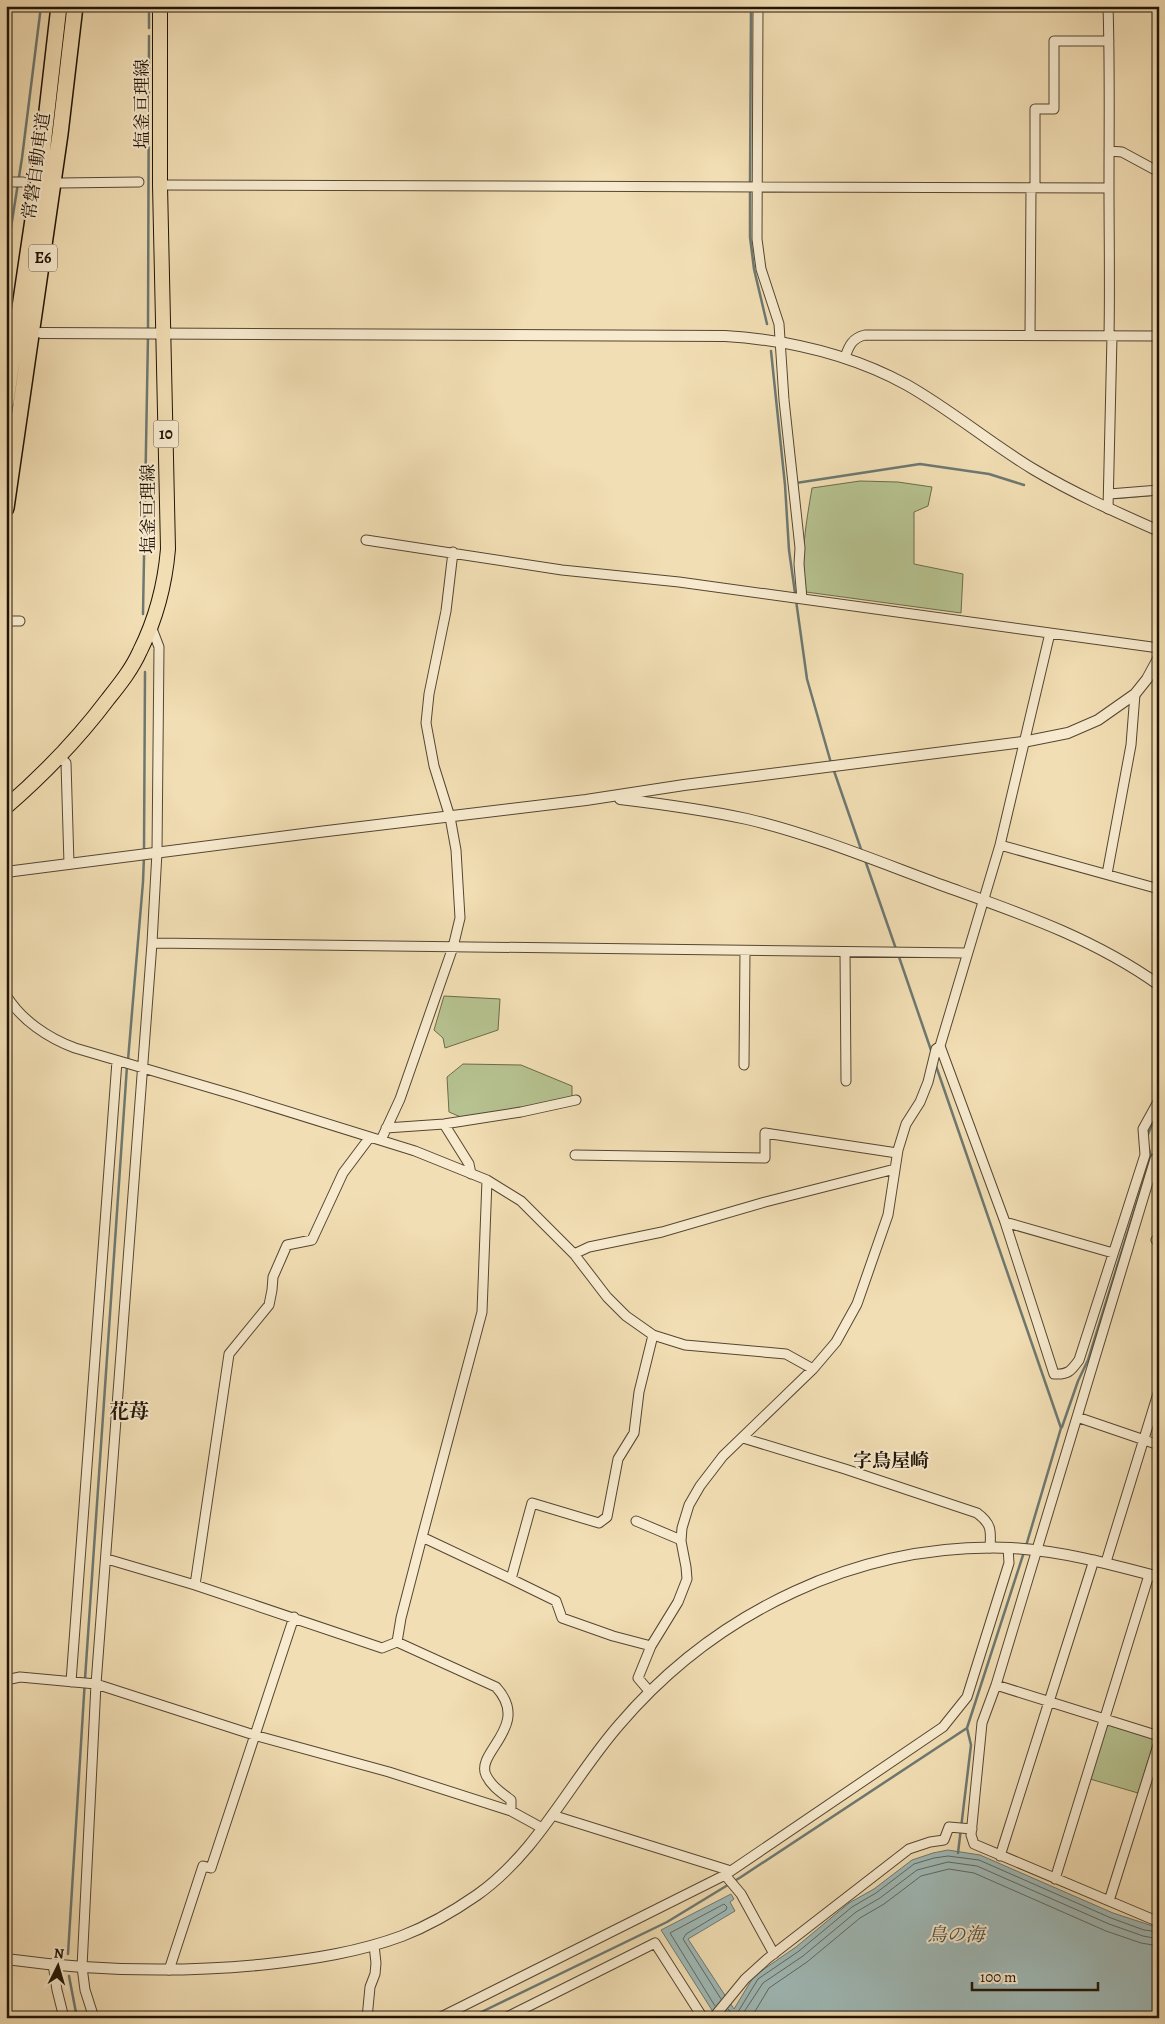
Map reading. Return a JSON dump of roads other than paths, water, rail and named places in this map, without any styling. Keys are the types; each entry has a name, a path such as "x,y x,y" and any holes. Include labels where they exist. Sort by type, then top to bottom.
{"highway":[{"name":"常磐自動車道","path":"6,402 40,172 59,6"},
{"name":"常磐自動車道","path":"6,508 56,163 75,6"}],"main road":[{"name":"塩釜亘理線","path":"6,807 59,757 98,712 127,674 140,652 151,626 166,573 168,549 161,334 160,6"}],"street":[{"path":"758,6 757,240 761,269 779,324 784,400 794,486 797,598"},
{"path":"1108,6 1112,494 1108,509"},
{"path":"1030,335 1035,109 1054,109 1054,41 1109,41"},
{"path":"1109,151 1122,152 1159,172"},
{"path":"6,182 23,182"},
{"path":"60,183 139,182"},
{"path":"160,185 1109,188"},
{"path":"41,333 725,336 781,342 845,357 907,385 1035,470 1108,509 1159,530"},
{"path":"845,357 852,342 857,337 865,335 1159,336"},
{"path":"1112,494 1159,490"},
{"path":"366,540 562,570 679,582 1159,648"},
{"path":"381,1140 399,1101 453,947 460,918 456,850 450,816 434,766 426,723 429,694 446,611 453,552"},
{"path":"6,621 20,621"},
{"path":"94,2018 85,1990 82,1967 96,1684 107,1559 152,943 159,647 151,626"},
{"path":"649,1691 638,1678 651,1646 678,1602 687,1579 681,1540 685,1516 700,1486 723,1456 814,1369 836,1342 857,1304 892,1202 897,1153 906,1124 920,1102 932,1069 1000,845 1050,633"},
{"path":"6,872 606,797 684,785 1023,742 1068,733 1098,720 1135,694 1159,657"},
{"path":"1107,874 1131,745 1135,694"},
{"path":"59,757 66,763 69,864"},
{"path":"606,797 699,809 740,818 813,839 1009,908 1073,935 1130,965 1159,985"},
{"path":"1000,845 1159,889"},
{"path":"152,943 967,953"},
{"path":"744,1065 745,951"},
{"path":"845,952 846,1081"},
{"path":"6,995 23,1017 62,1043 381,1140 415,1151 487,1180 521,1201 574,1254 607,1297 640,1328 653,1335 685,1345 786,1354 814,1369"},
{"path":"938,1047 1005,1222 1054,1374 1070,1372 1078,1360 1145,1155 1143,1129 1159,1100"},
{"path":"71,1682 118,1061"},
{"path":"386,1128 444,1124 520,1112 576,1100"},
{"path":"444,1124 469,1164 471,1174"},
{"path":"575,1155 764,1158 765,1133 897,1153"},
{"path":"195,1585 229,1354 269,1305 273,1277 287,1245 312,1240 343,1173 370,1137"},
{"path":"1159,1156 1155,1158 1077,1417 1033,1550 996,1685 982,1723 970,1829 974,1844 1159,1922"},
{"path":"574,1254 589,1247 662,1232 765,1202 895,1169"},
{"path":"397,1642 401,1618 482,1312 487,1180"},
{"path":"1005,1222 1113,1253"},
{"path":"511,1579 532,1503 599,1523 607,1517 618,1459 634,1433 639,1392 653,1335"},
{"path":"1106,1562 1159,1390"},
{"path":"1077,1417 1159,1445"},
{"path":"743,1438 845,1469 977,1514 987,1520 990,1529 990,1548"},
{"path":"636,1521 681,1540"},
{"path":"422,1538 556,1601 562,1618 613,1636 651,1646"},
{"path":"439,2018 728,1874 943,1727 967,1697 1009,1564 1012,1548"},
{"path":"6,1959 82,1967 169,1970 230,1968 304,1960 374,1945 403,1936 431,1923 478,1894 512,1865 542,1828 616,1728 649,1691 692,1654 734,1624 776,1600 823,1579 860,1566 907,1555 960,1549 1012,1548 1033,1550 1106,1562 1154,1576 1104,1718 1055,1879"},
{"path":"107,1559 294,1617 382,1648 397,1642 496,1687 505,1697 509,1710 506,1724 485,1766 485,1774 491,1783 511,1800 511,1811"},
{"path":"1000,1856 1094,1560"},
{"path":"169,1970 203,1866 211,1868 294,1617"},
{"path":"6,1680 20,1677 96,1684 254,1735 389,1772 511,1811 542,1828"},
{"path":"996,1685 1159,1736"},
{"path":"1109,1901 1159,1742"},
{"path":"552,1814 728,1874 741,1894 770,1957"},
{"path":"713,2018 745,1979 770,1957 909,1849 930,1842 944,1840 949,1826 970,1829"},
{"path":"505,2018 655,1943 703,2018"},
{"path":"367,2018 370,1987 375,1974 374,1945"},
{"path":"53,1964 64,2018"}],"water":[{"name":"鳥の海","path":"948,1850 980,1855 1113,1913 1159,1928 1159,2018 717,2018 661,1930 731,1894 734,1899 730,1902 735,1911 688,1939 734,2009 754,1976 796,1947 849,1903 874,1889 912,1860"}],"waterway":[{"path":"6,259 22,158 41,6"},
{"path":"149,6 149,28"},
{"path":"750,182 751,6"},
{"path":"148,330 149,36"},
{"path":"750,193 750,237 754,269 767,324"},
{"path":"143,614 148,336"},
{"path":"771,351 785,485 789,550 807,679 831,763"},
{"path":"796,483 920,464 989,474 1024,485"},
{"path":"1115,498 1151,495"},
{"path":"144,851 145,672"},
{"path":"833,768 862,852"},
{"path":"128,1060 144,856"},
{"path":"865,860 896,949"},
{"path":"898,954 932,1053"},
{"path":"935,1063 1061,1428 1026,1546"},
{"path":"68,1954 127,1066"},
{"path":"1147,1137 1155,1116 1159,1111"},
{"path":"1062,1427 1078,1381 1088,1360 1151,1157 1148,1145"},
{"path":"958,1853 971,1745 967,1728 1024,1552"},
{"path":"469,2018 667,1922 741,1877 967,1728"},
{"path":"69,1976 77,2018"}],"district":[{"name":"花苺","path":"129,1411"},
{"name":"字鳥屋崎","path":"891,1461"}]}
